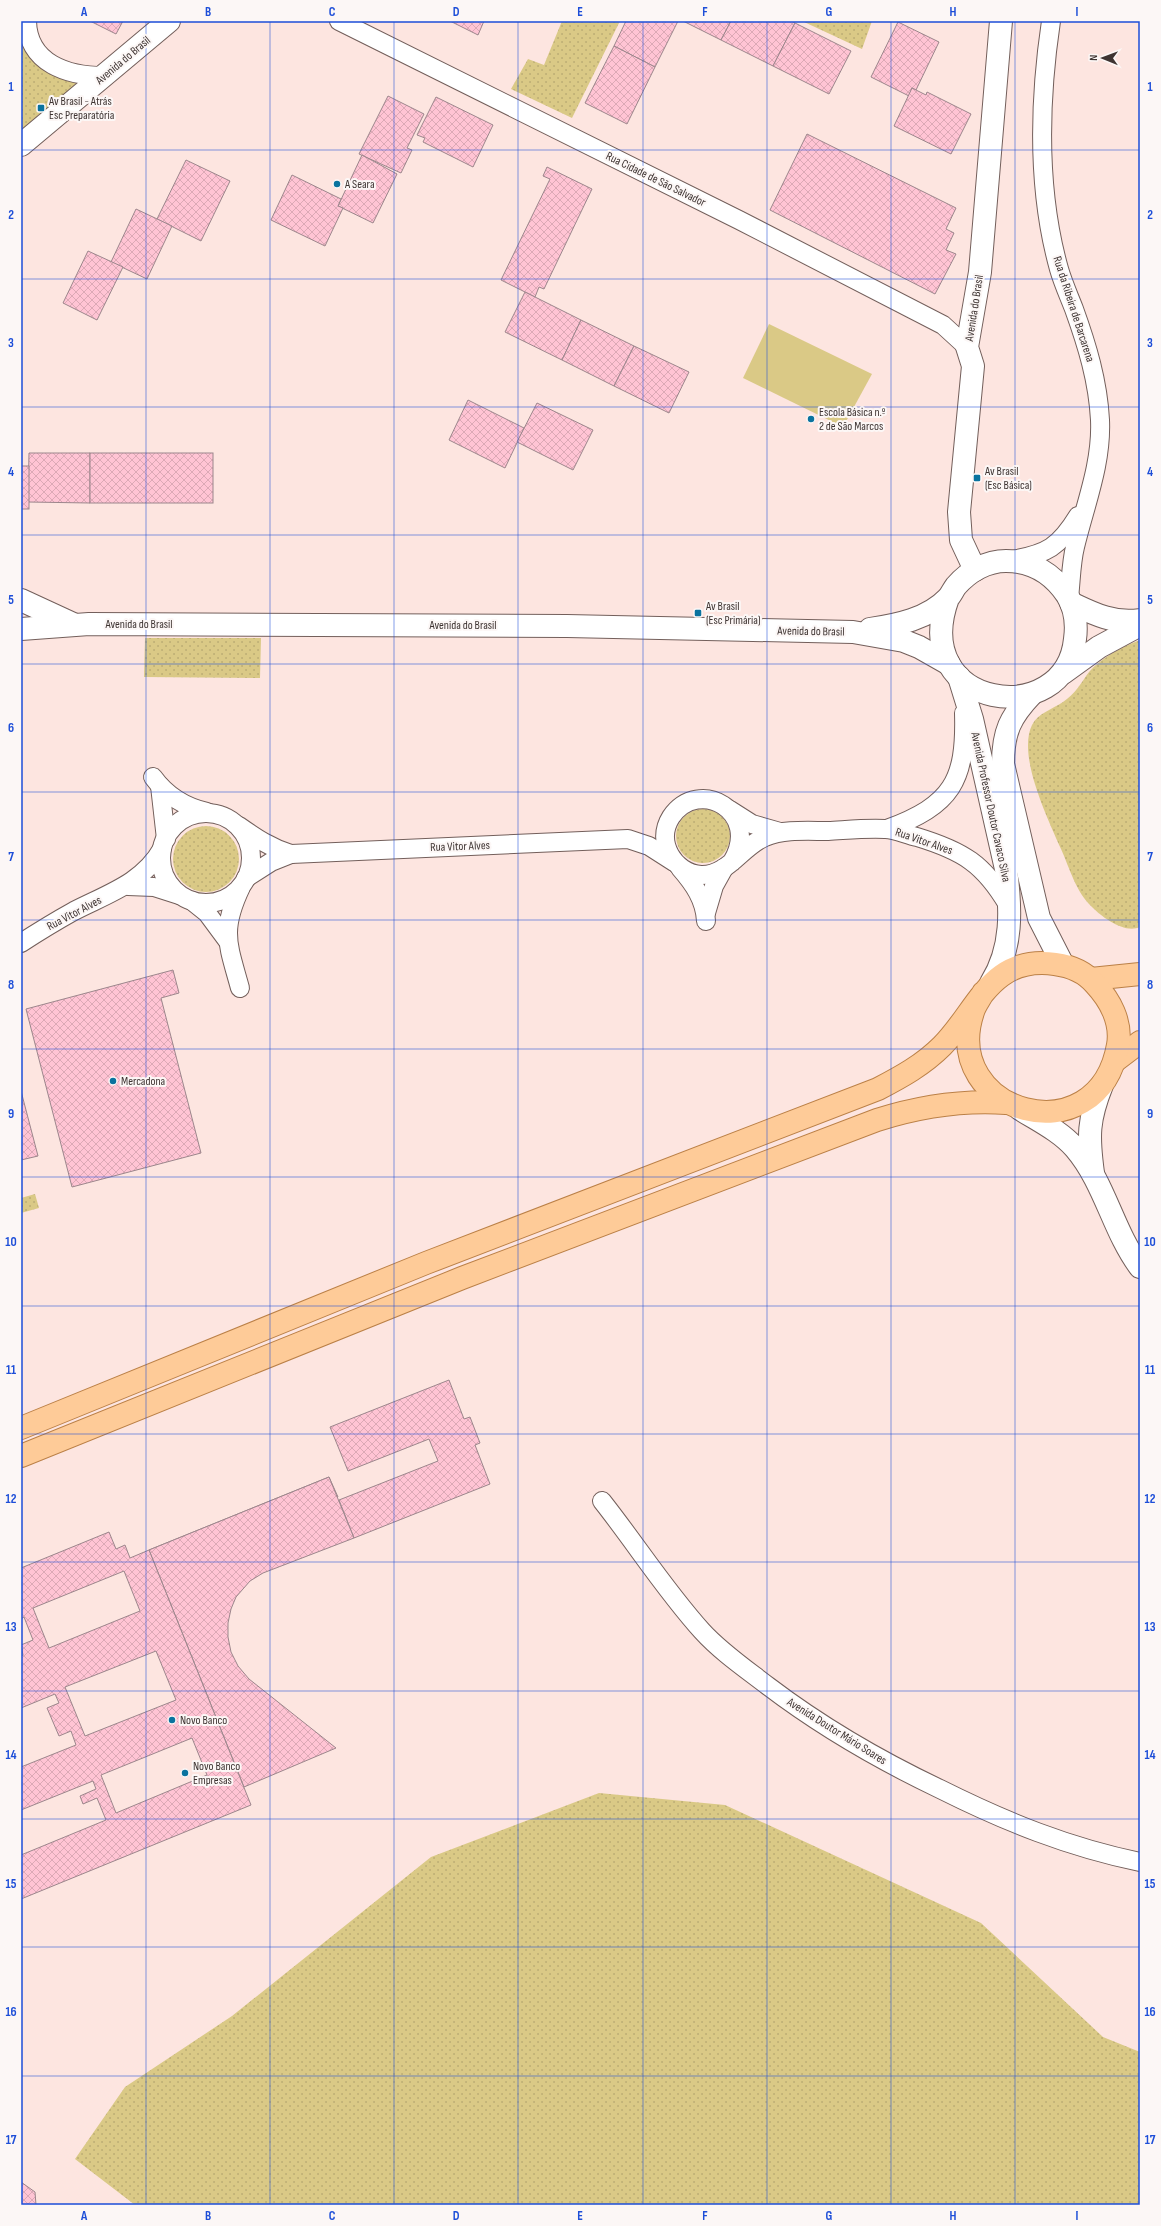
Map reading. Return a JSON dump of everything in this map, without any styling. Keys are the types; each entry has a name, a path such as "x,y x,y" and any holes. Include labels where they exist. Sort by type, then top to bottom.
{"main road":[{"path":"21,1428 426,1263 878,1089 922,1064 942,1046 987,988 1007,972 1025,964 1044,962 1063,965 1092,979 1107,996 1116,1017 1119,1039 1115,1061 1102,1085 1085,1101 1064,1110 1042,1113 987,1102 941,1106 897,1114 871,1122 455,1281 21,1456"},
{"path":"1092,979 1140,974"},
{"path":"987,988 973,1011 969,1032 970,1053 977,1073 989,1090 1013,1106"},
{"path":"1115,1061 1140,1042"}],"street":[{"path":"27,21 31,39 37,52 47,62 70,73 82,76 104,76"},
{"name":"Avenida do Brasil","path":"21,146 169,21"},
{"name":"Rua Cidade de São Salvador","path":"338,21 739,220 943,325 967,347"},
{"name":"Avenida do Brasil","path":"853,632 894,626 924,614 948,598 955,587 974,570 965,553 959,525 973,366 967,347 980,272 1001,21"},
{"name":"Rua da Ribeira de Barcarena","path":"1051,21 1043,107 1044,181 1049,225 1059,270 1087,348 1098,400 1100,422 1095,476 1075,546 1070,600"},
{"name":"Rua da Ribeira de Barcarena","path":"1006,561 1034,556 1056,546 1067,535 1088,500"},
{"path":"974,570 984,565 1006,561 1028,565 1049,574 1070,600 1102,617 1114,621 1140,620"},
{"path":"948,598 942,614 940,632 943,648 957,678 975,689 993,696 1013,698 1032,694 1054,680 1099,646 1140,625"},
{"path":"21,600 74,624"},
{"path":"1054,680 1071,657 1075,644 1076,623 1070,600"},
{"name":"Avenida do Brasil","path":"21,629 74,624 559,626 853,632 904,641 919,646 957,678"},
{"name":"Rua Vitor Alves","path":"887,829 908,821 930,809 939,802 955,782 963,761 965,742 957,678"},
{"name":"Avenida Professor Doutor Cavaco Silva","path":"957,678 972,719 1006,869 1008,905 1007,944 1004,959 987,988"},
{"name":"Avenida Professor Doutor Cavaco Silva","path":"1032,694 1017,710 1008,727 1003,742 1002,764 1039,918 1063,965"},
{"path":"210,813 186,805 156,782 164,844 163,871 167,881 207,913 227,940 240,988"},
{"name":"Rua Vitor Alves","path":"128,886 154,887 187,898 214,902 224,899 271,862 292,854 628,839 652,831 675,811 692,801 701,799 720,803 752,824 780,832 887,829 942,845 976,864 996,884 1008,905"},
{"path":"675,811 670,819 665,837 669,855 697,889 706,917 714,886 740,844 740,834 736,820 728,809"},
{"name":"Rua Vitor Alves","path":"21,943 64,916 128,886 148,868 179,822 199,813 210,813 230,819 261,841 276,849 292,854"},
{"path":"227,940 231,907 244,882 251,857 247,840 239,826"},
{"name":"Rua Vitor Alves","path":"628,839 649,846 691,873 702,875 714,874 728,865 754,842 780,832"},
{"path":"1094,1176 1090,1147 1092,1112 1102,1085"},
{"path":"1013,1106 1064,1137 1076,1149 1094,1176 1124,1242 1140,1267"},
{"name":"Avenida Doutor Mário Soares","path":"602,1501 646,1561 702,1631 745,1669 798,1708 877,1758 1000,1818 1063,1843 1140,1862"}],"shaded area":[{"path":"562,21 620,21 572,118 511,89 528,59 544,65"},
{"path":"802,21 872,21 862,49"},
{"path":"21,27 37,52 104,76 21,145"},
{"path":"769,324 872,374 843,427 743,378"},
{"path":"145,638 261,638 260,678 144,677"},
{"path":"1140,640 1140,927 1134,929 1121,927 1102,916 1086,901 1074,880 1042,805 1036,787 1028,753 1028,738 1032,725 1038,717 1063,702 1071,695 1094,667 1113,653"},
{"path":"698,809 708,809 722,817 728,826 730,836 728,846 722,855 708,863 698,863 688,858 681,851 676,841 676,831 681,821 688,814"},
{"path":"200,826 212,826 225,831 230,835 237,846 239,859 237,872 230,883 219,890 212,892 200,892 187,887 178,878 173,865 173,853 178,840 187,831"},
{"path":"35,1194 39,1208 21,1213 21,1198"},
{"path":"599,1793 725,1805 981,1923 1103,2037 1140,2052 1140,2205 135,2205 75,2159 125,2087 232,2016 431,1857"}],"building":[{"path":"90,21 123,21 116,34"},
{"path":"450,21 484,21 478,35"},
{"path":"626,21 678,21 655,67 614,46"},
{"path":"683,21 731,21 721,40"},
{"path":"731,21 791,21 795,23 773,66 721,40"},
{"path":"898,22 939,42 916,90 912,88 909,96 871,77"},
{"path":"795,23 851,51 829,94 773,66"},
{"path":"614,46 655,67 627,124 585,103"},
{"path":"912,88 926,95 927,92 971,114 951,154 894,126"},
{"path":"388,96 424,114 407,148 412,150 401,173 359,154"},
{"path":"436,97 493,125 473,167 423,142 425,138 417,135"},
{"path":"807,134 956,208 946,229 954,233 946,250 956,254 935,294 770,210"},
{"path":"362,155 397,174 373,223 338,206"},
{"path":"186,160 230,181 201,241 157,219"},
{"path":"547,167 592,189 544,289 539,287 535,297 501,280 550,179 543,176"},
{"path":"292,175 341,199 338,206 343,208 325,246 271,220"},
{"path":"136,209 172,226 147,279 111,262"},
{"path":"88,251 123,267 97,320 63,303"},
{"path":"525,292 581,320 562,360 505,332"},
{"path":"581,320 634,346 614,386 562,360"},
{"path":"634,346 689,372 669,413 614,386"},
{"path":"468,400 524,428 505,468 449,440"},
{"path":"537,403 593,430 573,470 517,442"},
{"path":"29,453 90,453 90,503 28,502"},
{"path":"90,453 213,453 213,503 90,503"},
{"path":"21,466 29,466 29,509 21,509"},
{"name":"Mercadona","path":"173,970 179,993 161,998 201,1153 72,1187 26,1009"},
{"path":"21,1091 38,1156 21,1160"},
{"path":"449,1380 464,1419 470,1417 480,1443 475,1445 490,1484 354,1538 339,1500 438,1461 429,1439 348,1471 330,1427"},
{"path":"329,1477 338,1497 229,1543 211,1554 200,1567 191,1590 192,1621 216,1682 204,1686 149,1550"},
{"path":"329,1477 354,1538 263,1573 250,1581 236,1597 231,1609 228,1623 228,1637 231,1652 238,1666 249,1679 336,1748 244,1787 149,1550"},
{"name":"Novo Banco","path":"109,1532 116,1549 125,1545 130,1558 149,1550 251,1805 21,1899 21,1855 106,1820 97,1798 83,1804 80,1796 96,1789 93,1781 21,1810 21,1767 76,1745 71,1731 59,1736 47,1708 59,1703 55,1694 21,1708 21,1656 23,1655 21,1645 33,1640 24,1617 21,1619 21,1568","holes":["124,1571 140,1611 49,1648 33,1608","156,1651 176,1700 85,1736 65,1687","192,1738 207,1775 116,1813 101,1775"]},
{"path":"21,2182 35,2192 36,2205 21,2205"}],"place":[{"name":"Av Brasil - Atrás Esc Preparatória","path":"41,108"},
{"name":"A Seara","path":"337,184"},
{"name":"Escola Básica n.º 2 de São Marcos","path":"811,419"},
{"name":"Av Brasil (Esc Básica)","path":"977,478"},
{"name":"Av Brasil (Esc Primária)","path":"698,613"},
{"name":"Mercadona","path":"113,1081"},
{"name":"Novo Banco","path":"172,1720"},
{"name":"Novo Banco Empresas","path":"185,1773"}]}
